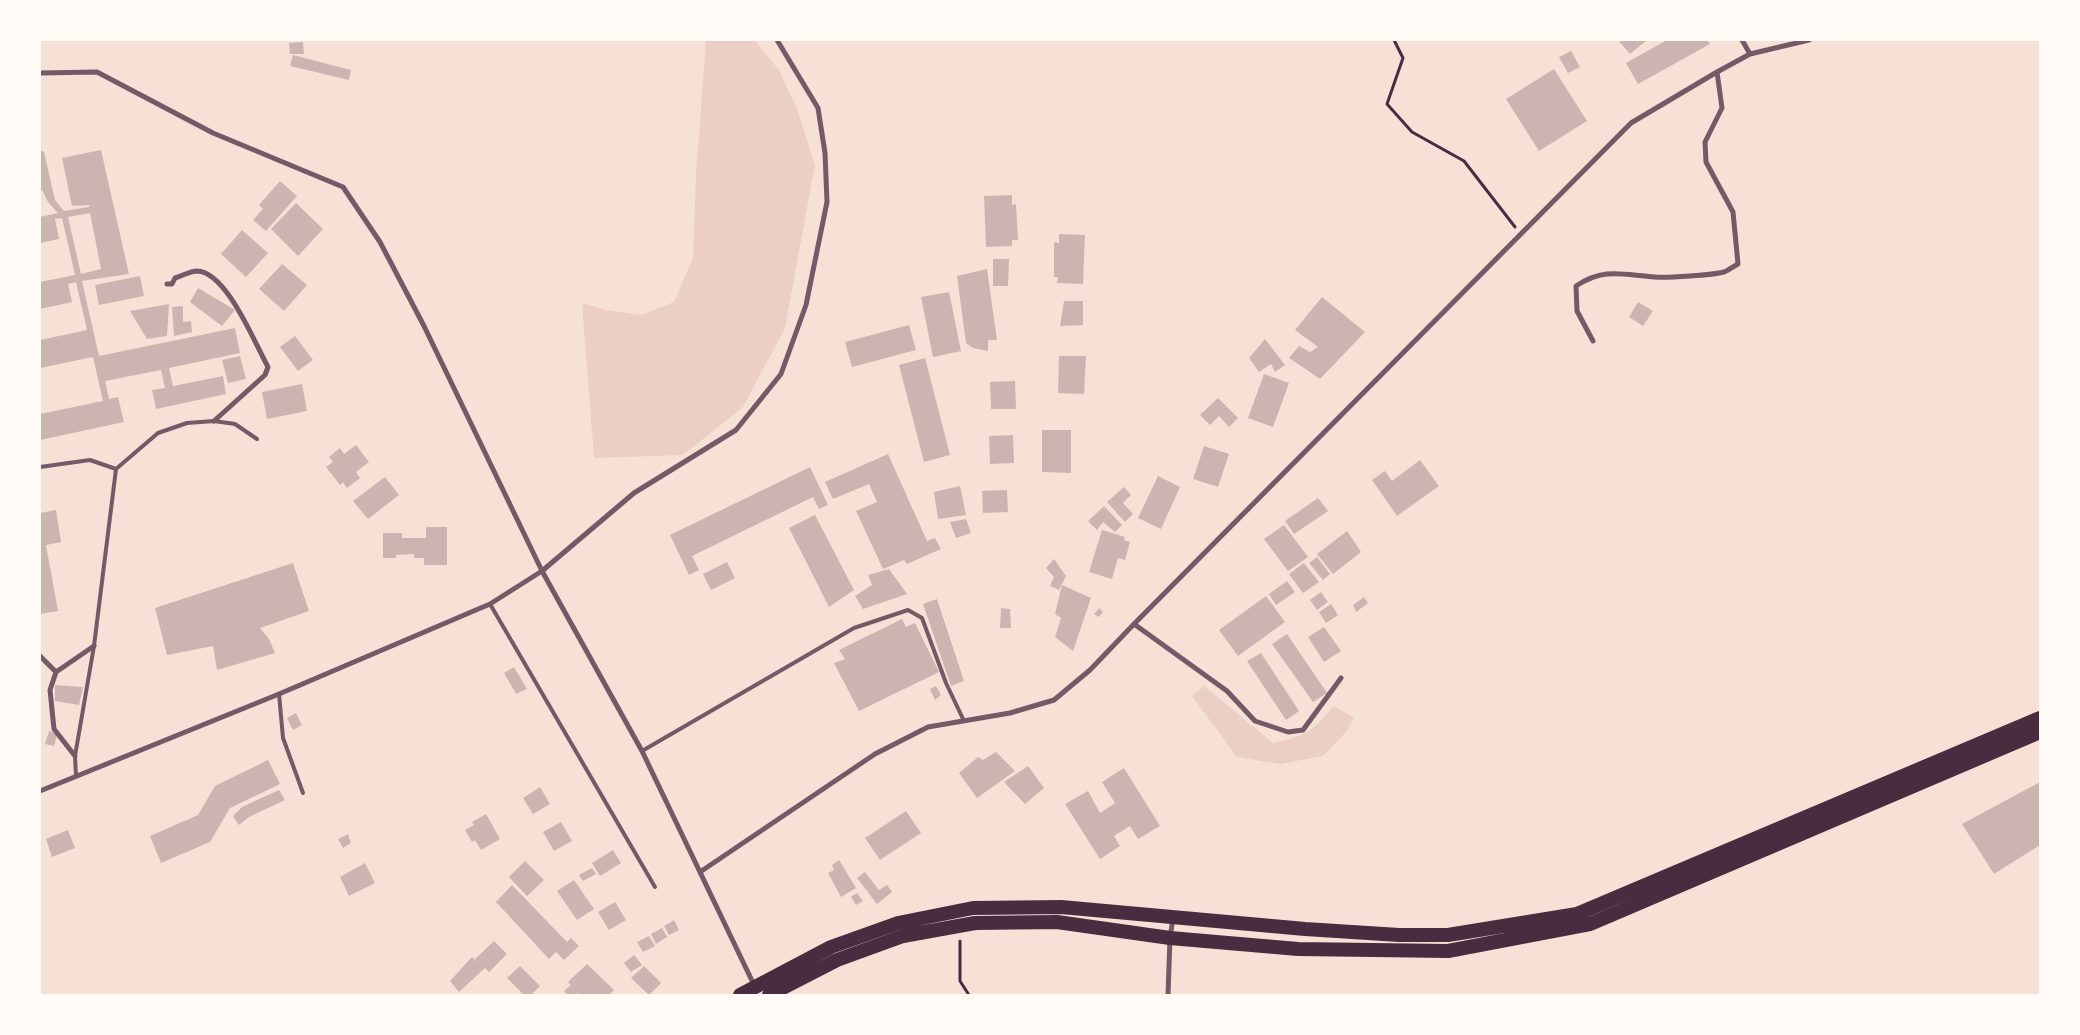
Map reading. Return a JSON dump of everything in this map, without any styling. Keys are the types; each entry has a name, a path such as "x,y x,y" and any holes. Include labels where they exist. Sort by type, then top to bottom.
{"highway":[{"path":"740,995 831,947 890,926 973,908 1061,907 1314,930 1399,935 1448,935 1577,914 2040,718"},
{"path":"770,995 837,960 903,936 975,923 1057,922 1170,938 1298,949 1448,951 1590,924 2040,732"}],"street":[{"path":"40,791 279,694 490,604 542,571 634,493 736,430 781,374 806,305 826,202 825,153 818,108 777,40"},
{"path":"1742,40 1750,54"},
{"path":"700,872 875,754 928,728 1010,713 1054,700 1090,670 1520,233 1631,123 1750,54 1809,40"},
{"path":"40,73 97,72 213,133 343,188 380,242 424,326 542,571 642,751 755,987"},
{"path":"1593,341 1577,311 1576,286 1591,276 1618,272 1656,277 1724,272 1738,264 1733,212 1706,162 1705,142 1722,108 1717,72"},
{"path":"167,284 172,284 175,278 198,271 207,274 216,281 231,298 268,367 265,374 214,421"},
{"path":"1134,624 1227,691 1255,721 1288,732 1303,730 1341,678"},
{"path":"75,756 54,729 50,690 56,672 94,646"},
{"path":"40,656 56,672"},
{"path":"1168,995 1170,938 1173,917"}],"lane":[{"path":"76,776 75,756 94,646 116,469 158,433 187,423 214,421 235,424 257,438"},
{"path":"40,467 90,460 116,469"},
{"path":"490,604 655,887"},
{"path":"642,751 854,628 908,610 922,618 946,683 964,721"},
{"path":"279,694 283,738 303,793"}],"path":[{"path":"1394,40 1403,58 1387,104 1412,132 1464,162 1520,233"},
{"path":"959,925 960,981 969,995"}],"shaded area":[{"path":"706,40 755,41 779,70 797,109 815,165 785,328 743,407 683,455 594,458 582,303 606,310 641,315 674,302 693,258 696,174"},
{"path":"1204,686 1273,743 1294,738 1308,731 1334,706 1354,718 1346,732 1323,756 1280,764 1237,757 1192,696"}],"building":[{"path":"1618,40 1647,40 1630,54"},
{"path":"1667,40 1707,40 1710,44 1638,84 1626,63"},
{"path":"303,42 304,54 290,54 289,43"},
{"path":"1571,51 1580,67 1568,73 1559,57"},
{"path":"293,55 351,70 349,80 290,66"},
{"path":"1554,69 1587,121 1539,151 1506,99"},
{"path":"40,150 44,152 55,200 64,211 89,207 89,205 72,206 62,158 101,150 129,274 82,281 99,356 235,328 240,353 169,368 173,386 223,376 226,394 156,409 152,390 165,388 161,370 105,381 109,399 118,397 124,422 40,440 40,414 103,401 93,357 40,368 40,340 87,330 76,282 68,284 72,302 40,309 40,282 75,275 62,218 55,219 59,239 40,243 40,217 58,213 48,202 42,190 40,190","holes":["90,213 101,269 81,274 68,217"]},
{"path":"280,181 297,196 266,231 253,220 263,209 259,205"},
{"path":"1012,195 1012,205 1016,204 1018,240 1012,240 1012,246 986,247 984,196"},
{"path":"296,203 323,229 298,256 271,229"},
{"path":"242,230 268,253 246,277 221,254"},
{"path":"1059,234 1085,235 1083,284 1057,283 1058,277 1054,277 1054,242 1059,243"},
{"path":"993,259 1009,259 1008,286 993,286"},
{"path":"282,264 307,285 284,311 259,289"},
{"path":"987,269 997,340 988,340 988,351 973,348 966,343 957,276"},
{"path":"140,276 144,296 99,305 95,285"},
{"path":"198,288 235,310 222,326 190,302"},
{"path":"949,292 961,351 933,357 921,297"},
{"path":"1322,297 1365,332 1320,379 1289,358 1299,346 1310,352 1318,347 1295,330"},
{"path":"1064,301 1083,301 1083,325 1060,326"},
{"path":"1638,302 1653,311 1643,326 1629,317"},
{"path":"169,304 167,336 147,339 130,311"},
{"path":"183,306 183,322 191,321 192,332 174,336 172,307"},
{"path":"909,325 916,350 852,367 845,342"},
{"path":"295,336 313,360 298,371 280,347"},
{"path":"1265,339 1285,365 1275,372 1271,364 1259,372 1249,358"},
{"path":"240,356 246,379 228,383 222,360"},
{"path":"1059,356 1086,356 1084,394 1058,393"},
{"path":"925,358 950,455 924,462 899,365"},
{"path":"1264,374 1289,383 1273,427 1248,418"},
{"path":"1015,381 1016,409 991,409 990,382"},
{"path":"302,384 307,411 267,419 262,392"},
{"path":"1218,398 1238,418 1229,427 1219,416 1210,425 1200,415"},
{"path":"1042,430 1071,430 1071,473 1042,472"},
{"path":"1013,435 1014,463 990,464 989,436"},
{"path":"356,445 369,462 356,472 360,478 347,488 343,482 340,485 326,467 333,462 329,457 340,448 344,454"},
{"path":"1204,446 1229,454 1218,487 1193,479"},
{"path":"888,454 927,541 935,538 941,549 907,564 904,560 883,569 856,511 877,502 869,484 833,499 825,482"},
{"path":"1420,460 1439,486 1397,516 1372,480 1385,471 1392,481"},
{"path":"810,467 828,505 819,509 813,497 692,556 699,570 689,575 670,535"},
{"path":"1158,476 1180,487 1161,529 1138,518"},
{"path":"385,477 399,495 368,519 353,501"},
{"path":"960,486 966,515 938,519 934,492"},
{"path":"1124,487 1131,495 1123,503 1133,514 1125,522 1107,502"},
{"path":"1007,490 1008,512 983,513 982,491"},
{"path":"1318,498 1328,511 1294,534 1285,521"},
{"path":"1104,506 1122,525 1115,532 1103,522 1097,530 1088,521"},
{"path":"56,510 61,542 46,545 58,611 40,614 40,513"},
{"path":"815,515 854,590 829,607 789,528"},
{"path":"966,519 971,533 956,538 950,522"},
{"path":"1284,525 1308,557 1288,571 1264,539"},
{"path":"426,527 447,527 447,565 424,565 424,558 414,558 414,554 396,555 396,558 383,558 383,533 402,533 402,538 426,538"},
{"path":"1102,530 1125,537 1124,540 1130,542 1125,560 1118,558 1112,579 1089,572"},
{"path":"1347,531 1361,552 1333,574 1317,554"},
{"path":"1317,557 1330,574 1323,580 1309,563"},
{"path":"1054,559 1066,576 1059,590 1050,586 1054,577 1046,568"},
{"path":"727,562 735,578 711,590 703,574"},
{"path":"293,563 309,611 260,628 269,639 275,653 217,670 213,646 167,655 155,608"},
{"path":"1304,563 1319,582 1303,593 1289,574"},
{"path":"889,569 907,594 863,609 855,596 872,585 868,575"},
{"path":"1287,581 1295,592 1276,605 1269,594"},
{"path":"1062,585 1091,598 1073,651 1055,637 1061,618 1055,614"},
{"path":"1321,592 1328,602 1317,610 1310,600"},
{"path":"1266,596 1285,622 1238,656 1219,630"},
{"path":"1364,597 1368,603 1356,612 1353,605"},
{"path":"937,599 964,681 951,686 923,604"},
{"path":"1331,604 1338,615 1326,623 1319,612"},
{"path":"1001,608 1010,609 1011,628 1000,628"},
{"path":"1099,608 1103,612 1099,617 1094,614"},
{"path":"902,619 906,627 915,623 939,672 859,711 834,663 845,659 839,650"},
{"path":"1324,627 1341,651 1324,662 1308,637"},
{"path":"1287,634 1327,693 1313,702 1272,644"},
{"path":"1261,653 1299,711 1286,720 1247,661"},
{"path":"514,667 527,689 516,694 504,673"},
{"path":"55,685 83,687 79,705 55,701"},
{"path":"936,686 941,695 935,700 930,689"},
{"path":"296,713 302,725 293,730 287,718"},
{"path":"49,731 57,734 54,746 45,744"},
{"path":"996,752 1015,771 977,798 959,773 978,757 983,760"},
{"path":"268,760 280,784 230,808 210,842 161,863 150,836 198,815 215,786"},
{"path":"1028,766 1044,788 1025,804 1004,782"},
{"path":"1124,768 1160,826 1138,839 1130,826 1114,836 1120,846 1100,859 1065,804 1088,791 1100,813 1115,803 1102,782"},
{"path":"2040,782 2040,845 1994,874 1962,824"},
{"path":"540,787 550,804 533,814 523,798"},
{"path":"279,790 285,800 249,817 239,825 233,816 242,807"},
{"path":"906,811 921,833 880,860 865,838"},
{"path":"486,814 500,839 481,850 475,840 472,842 465,830 474,825 472,822"},
{"path":"561,822 572,841 554,851 543,832"},
{"path":"68,830 75,848 52,857 46,839"},
{"path":"348,834 351,843 343,848 338,839"},
{"path":"613,850 621,863 600,876 592,863"},
{"path":"839,860 856,888 841,897 828,873 834,870 832,865"},
{"path":"525,861 544,880 527,896 509,877"},
{"path":"365,863 375,883 349,896 340,877"},
{"path":"592,868 596,874 583,881 579,875"},
{"path":"865,872 879,890 887,885 892,892 877,904 857,878"},
{"path":"574,880 594,909 577,920 557,891"},
{"path":"512,885 567,942 571,938 579,946 564,960 556,952 549,959 496,902"},
{"path":"857,893 863,901 856,905 851,897"},
{"path":"615,902 626,920 609,930 598,912"},
{"path":"674,920 679,930 669,935 664,926"},
{"path":"662,928 667,937 656,944 651,934"},
{"path":"649,936 655,946 643,952 637,942"},
{"path":"494,941 507,954 489,972 485,968 459,992 450,981 472,957 481,965 475,959"},
{"path":"634,955 642,965 631,972 624,963"},
{"path":"587,964 614,990 609,995 581,995 578,993 576,995 568,995 564,991 571,985 568,982"},
{"path":"520,966 540,986 531,995 524,995 507,978"},
{"path":"644,966 661,983 649,995 631,978"}]}
